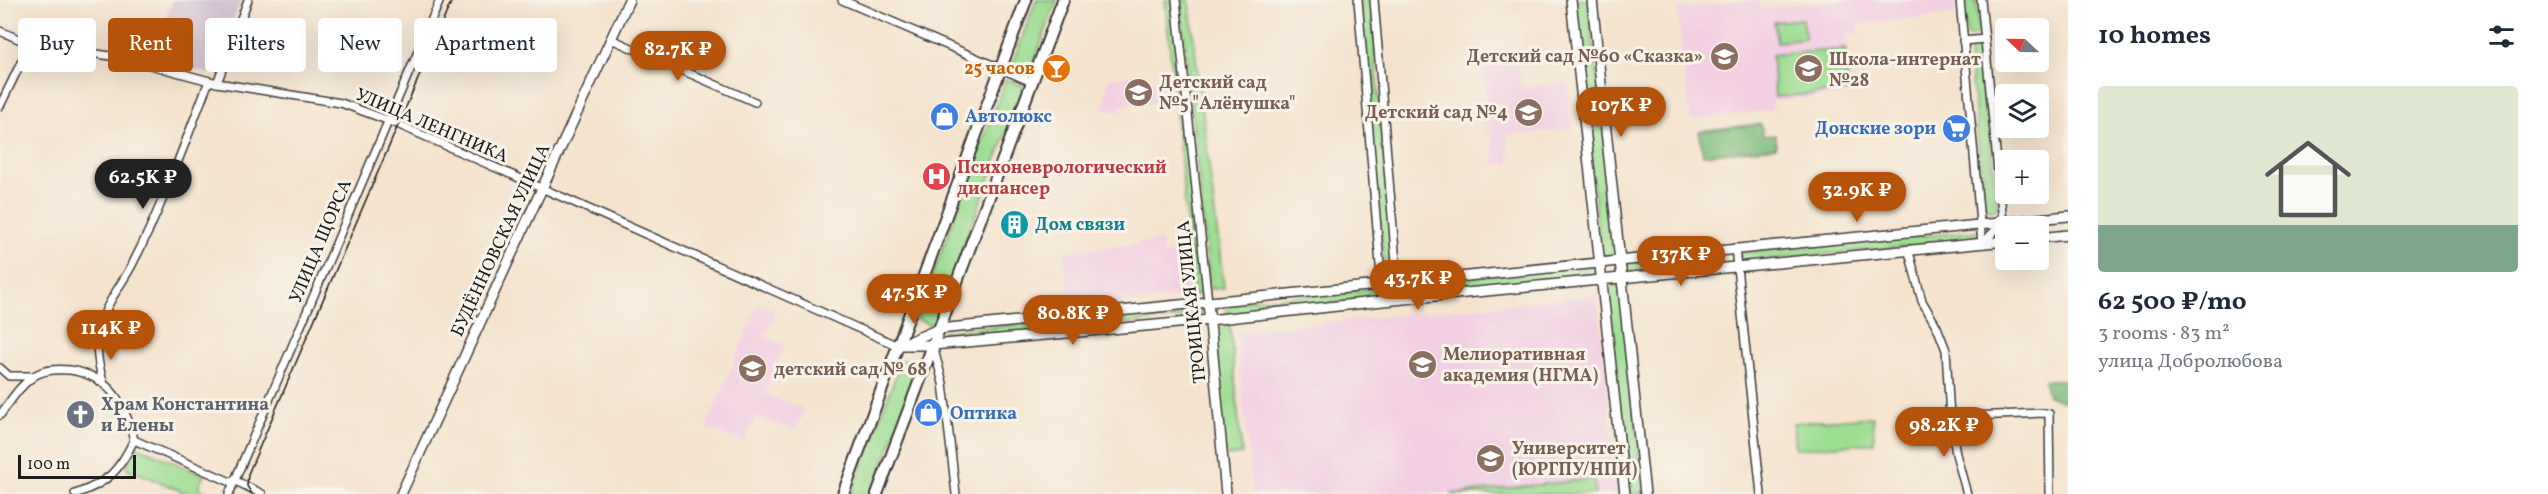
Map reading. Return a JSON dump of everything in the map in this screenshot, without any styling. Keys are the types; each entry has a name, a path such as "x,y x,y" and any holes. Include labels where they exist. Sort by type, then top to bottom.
{"main road":[{"name":"БУДЁННОВСКАЯ УЛИЦА","path":"401,494 629,0"},
{"path":"843,494 1026,0"},
{"path":"877,494 1064,0"},
{"path":"1571,0 1625,494"},
{"path":"1593,0 1645,494"},
{"path":"2049,218 2068,216"},
{"path":"898,345 939,329 1995,223"},
{"path":"2049,237 2068,235"},
{"path":"898,345 933,345 1210,320 1399,299 1995,242"},
{"name":"ТРОИЦКАЯ УЛИЦА","path":"1208,302 1226,494"}],"street":[{"path":"217,83 248,0"},
{"name":"УЛИЦА ЩОРСА","path":"229,494 440,0"},
{"path":"842,0 1032,82"},
{"name":"ТРОИЦКАЯ УЛИЦА","path":"1176,0 1208,302"},
{"path":"1358,0 1383,301"},
{"path":"1374,0 1399,299"},
{"path":"1960,0 1982,244"},
{"path":"1981,0 2002,216"},
{"name":"УЛИЦА ЛЕНГНИКА","path":"0,31 18,39"},
{"path":"611,39 755,102"},
{"path":"1964,41 1985,39"},
{"name":"УЛИЦА ЛЕНГНИКА","path":"96,54 124,58 217,83 341,103 388,120 898,345"},
{"path":"0,106 18,69"},
{"path":"103,382 96,344 105,311 114,291 133,264 209,81"},
{"path":"1982,244 1995,230"},
{"path":"1735,248 1761,494"},
{"path":"1909,252 1922,301 1937,327 1946,350 1950,417 1967,494"},
{"path":"933,345 943,383 956,494"},
{"path":"0,368 9,376 33,376 59,369 75,371 103,382 123,405 134,440 118,470 98,485 75,494"},
{"path":"0,415 33,376"},
{"path":"1950,417 2049,414 2050,494"},
{"path":"134,440 262,494"}],"shaded area":[{"path":"173,0 242,0 234,18 205,18 205,72 209,73 193,69 193,18 166,18"},
{"path":"1759,0 1761,9 1842,0 1955,0 1956,14 1859,24 1859,33 1846,34 1851,93 1772,102 1773,110 1690,120 1677,9"},
{"name":"Детский сад №4","path":"1485,65 1518,65 1521,87 1568,83 1573,129 1507,135 1510,164 1494,165 1492,131 1486,131"},
{"name":"Детский сад №5 \"Алёнушка\"","path":"1136,76 1137,83 1169,81 1171,101 1121,105 1118,112 1103,109 1109,78"},
{"path":"1162,241 1162,255 1187,252 1191,296 1068,308 1065,252"},
{"name":"Мелиоративная академия (НГМА)","path":"1597,295 1619,494 1252,494 1236,332"},
{"name":"детский сад № 68","path":"759,303 776,310 764,337 785,345 765,394 805,409 795,430 755,417 745,442 706,428"}],"green space":[{"path":"1036,0 1057,0 1030,72 1012,65"},
{"path":"1165,0 1173,0 1205,294 1194,295"},
{"path":"1180,0 1189,0 1224,288 1210,289"},
{"path":"1360,0 1371,0 1394,277 1385,277"},
{"path":"1573,0 1588,0 1619,255 1601,256"},
{"path":"1964,0 1976,0 1979,35 1967,36"},
{"path":"1803,19 1805,39 1777,42 1774,22"},
{"path":"1981,41 1995,179 1995,204 1997,204 1998,209 1985,210 1968,43"},
{"path":"1845,49 1848,91 1775,97 1772,55"},
{"path":"1006,79 1024,86 934,326 916,319"},
{"path":"1761,124 1763,136 1776,135 1776,147 1703,155 1699,131"},
{"path":"1976,231 1977,240 1740,262 1739,253"},
{"path":"1722,255 1723,265 1627,273 1626,263"},
{"path":"1596,265 1597,278 1401,296 1399,284"},
{"path":"1622,284 1643,494 1625,494 1605,286"},
{"path":"1379,288 1379,298 1227,315 1226,303"},
{"path":"1200,306 1202,316 943,341 942,332"},
{"path":"1230,326 1242,454 1228,456 1224,448 1213,328"},
{"path":"902,360 920,367 872,494 851,494"},
{"path":"2068,380 2068,403 2048,396 2044,381"},
{"path":"1873,417 1874,443 1795,449 1793,423"},
{"path":"135,446 204,475 198,488 211,494 189,494 126,468"},
{"path":"1594,479 1595,494 1451,494"}],"tram line":[{"path":"252,494 247,486 248,474 452,0"}],"place":[{"name":"Детский сад №60 «Сказка»","path":"1724,56"},
{"name":"25 часов","path":"1056,68"},
{"name":"Школа-интернат №28","path":"1808,69"},
{"name":"Детский сад №5 \"Алёнушка\"","path":"1138,92"},
{"name":"Детский сад №4","path":"1529,112"},
{"name":"Автолюкс","path":"944,116"},
{"name":"Донские зори","path":"1957,128"},
{"name":"Психоневрологический диспансер","path":"936,177"},
{"name":"Дом связи","path":"1014,224"},
{"name":"Мелиоративная академия (НГМА)","path":"1422,364"},
{"name":"детский сад № 68","path":"753,369"},
{"name":"Оптика","path":"929,413"},
{"name":"Храм Константина и Елены","path":"80,414"},
{"name":"Университет (ЮРГПУ/НПИ)","path":"1491,458"}]}
